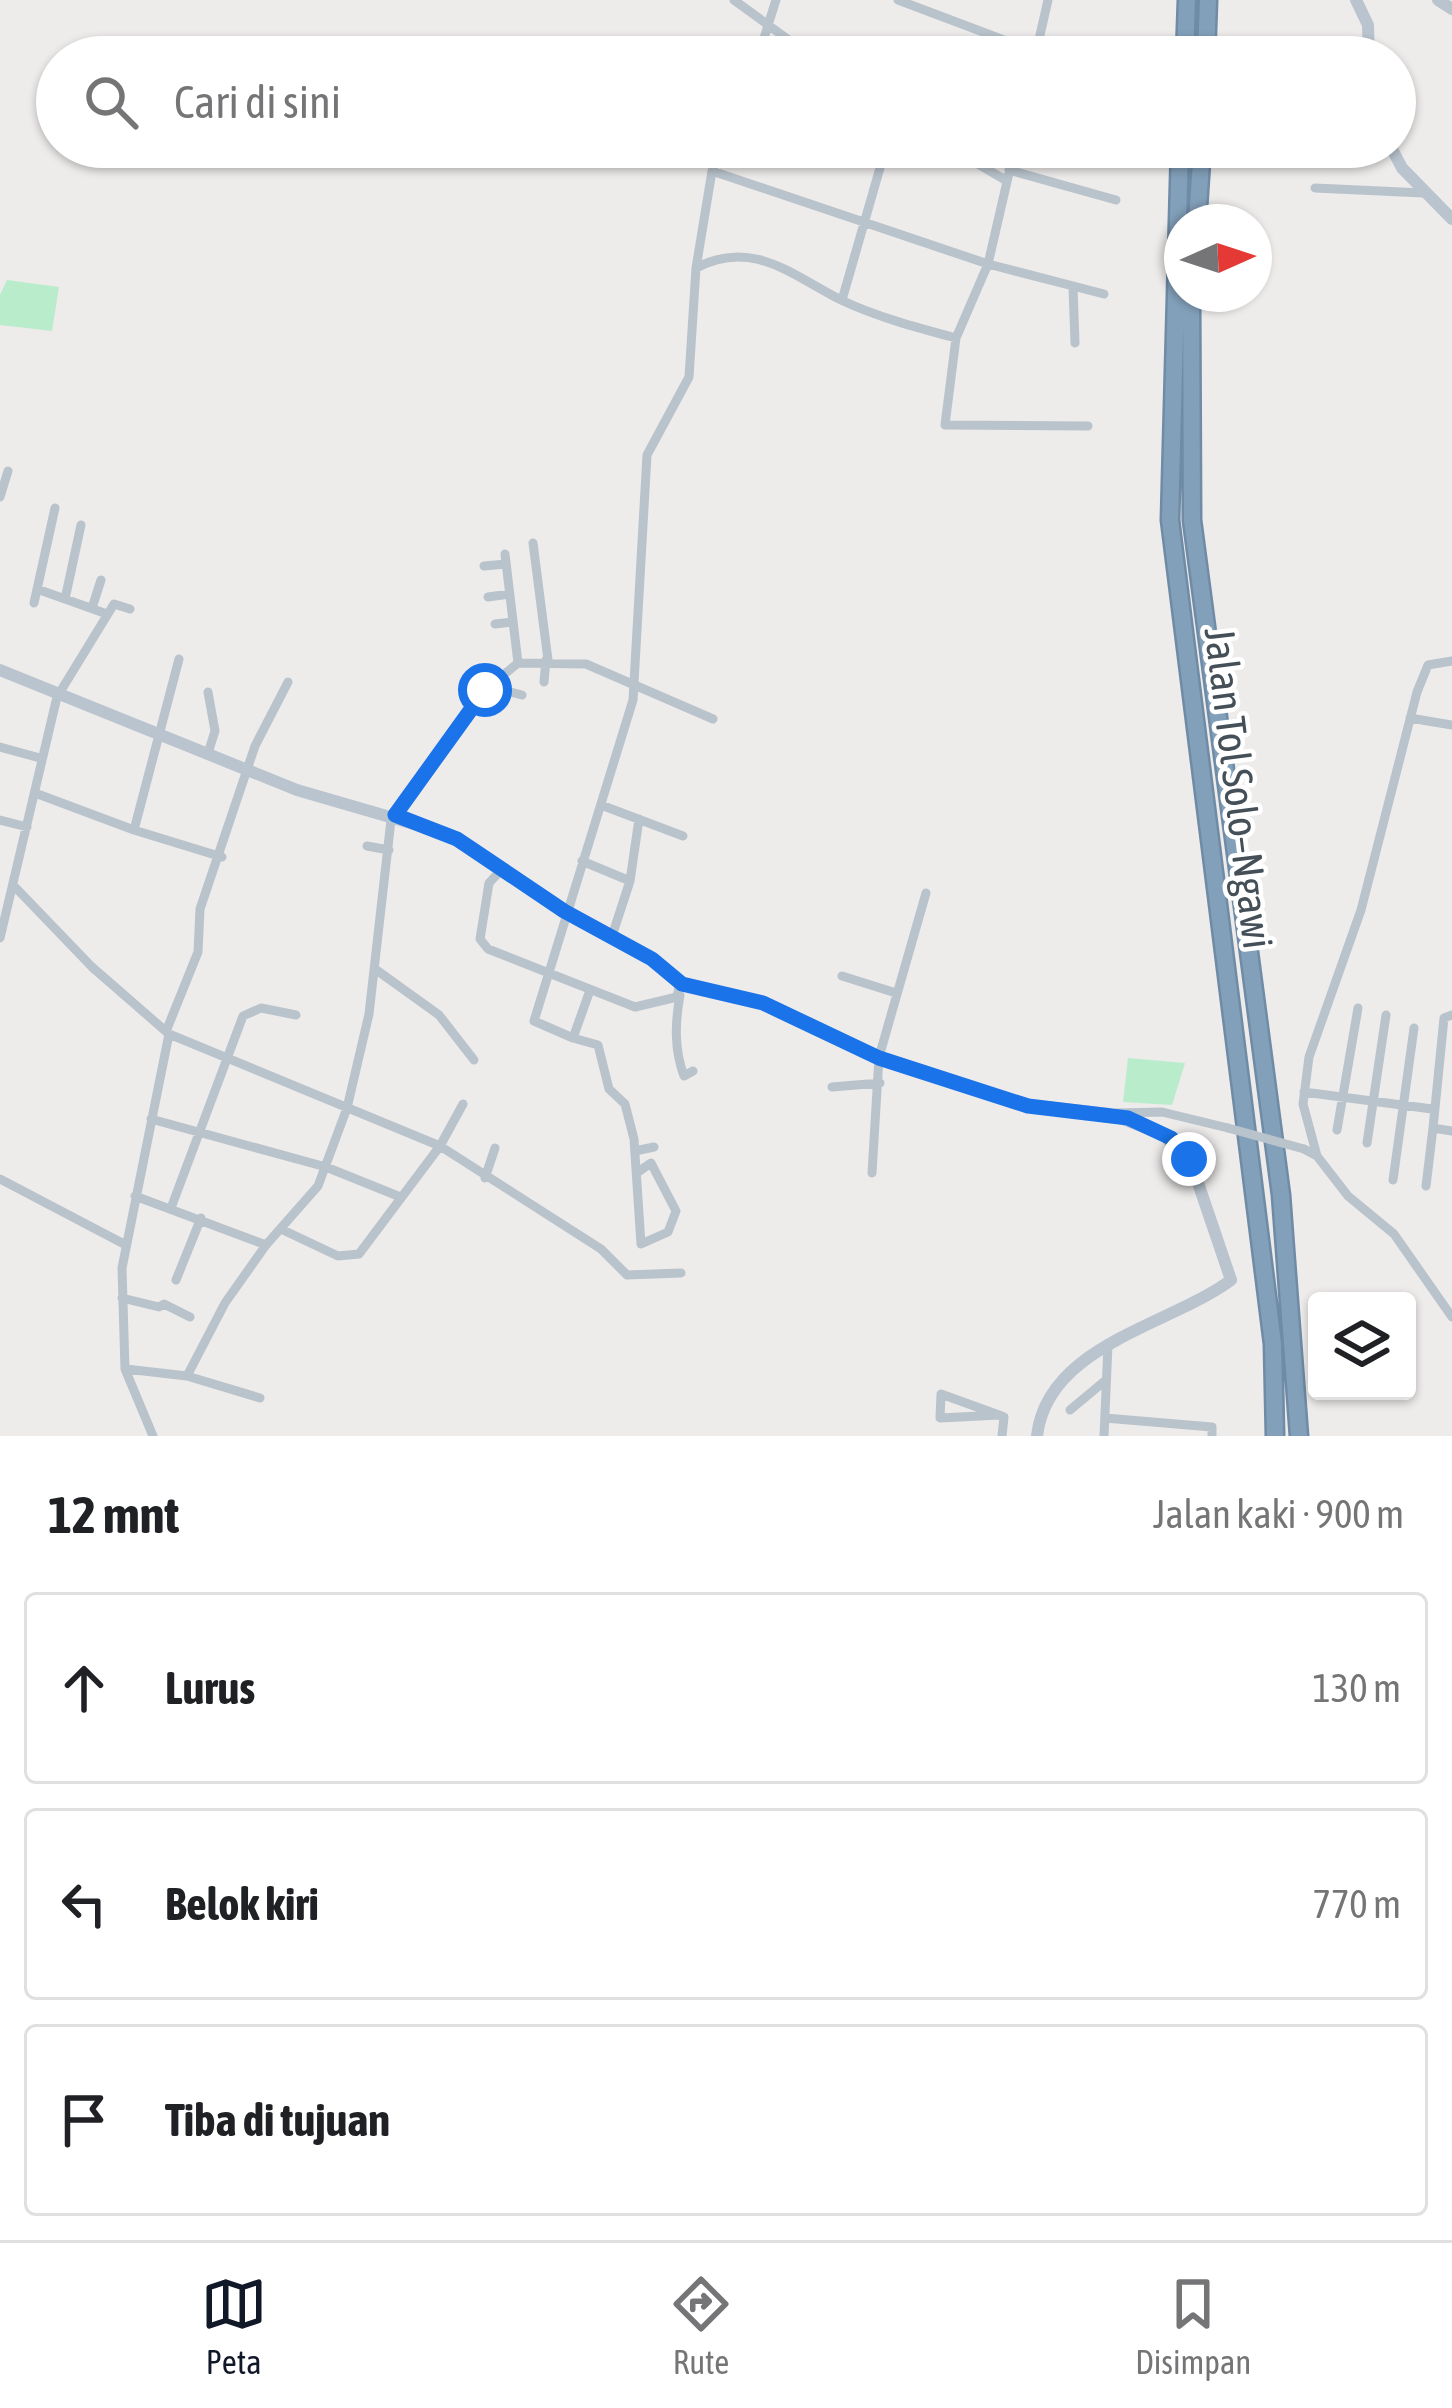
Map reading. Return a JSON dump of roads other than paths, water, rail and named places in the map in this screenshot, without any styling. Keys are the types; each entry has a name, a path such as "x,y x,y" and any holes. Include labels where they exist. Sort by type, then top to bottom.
{"highway":[{"path":"1185,36 1187,0"},
{"path":"1207,36 1208,0"},
{"name":"Jalan Tol Solo–Ngawi","path":"1179,168 1170,520 1273,1344 1275,1436"},
{"path":"1198,204 1201,168"},
{"name":"Jalan Tol Solo–Ngawi","path":"1192,312 1192,520 1281,1195 1299,1436"}],"street":[{"path":"734,0 785,36"},
{"path":"766,36 776,0"},
{"path":"898,0 926,5 937,15 990,36"},
{"path":"937,15 944,0"},
{"path":"1040,36 1048,0"},
{"path":"1356,0 1368,36"},
{"path":"1438,0 1452,9"},
{"path":"638,1172 651,1163 676,1211 668,1232 641,1244 635,1150 625,1104 609,1089 598,1045 534,1021 564,911 630,715 647,455 651,439 689,377 696,268 713,168"},
{"path":"842,300 880,168"},
{"path":"992,168 1008,176 1116,200"},
{"path":"1010,168 988,264 956,338 945,425 1088,426"},
{"path":"1406,168 1452,219"},
{"path":"712,171 988,264 1104,294"},
{"path":"1315,188 1424,193"},
{"path":"696,268 727,256 765,260 842,300 956,338"},
{"path":"1073,287 1076,343"},
{"path":"0,497 8,471"},
{"path":"34,603 55,508"},
{"path":"65,599 81,525"},
{"path":"533,543 547,660 544,682"},
{"path":"484,566 506,559 518,663"},
{"path":"92,608 101,580"},
{"path":"37,589 107,614"},
{"path":"488,597 510,594"},
{"path":"0,938 57,697 116,602 130,609"},
{"path":"512,608 541,605"},
{"path":"495,624 513,622"},
{"path":"134,830 178,659"},
{"path":"187,1376 215,1319 266,1245 318,1186 347,1108 375,969 395,815 488,686 518,663 547,660 599,667 632,686 713,718"},
{"path":"1317,1156 1304,1092 1309,1057 1376,856 1425,669 1452,661"},
{"path":"0,670 57,697 250,771 360,811 395,815 445,832 681,984 763,1003 879,1058 1028,1106 1110,1114 1162,1112 1304,1149 1317,1156 1348,1196 1394,1234 1452,1317"},
{"path":"153,1436 125,1369 124,1244 168,1032 198,952 200,909 222,857 255,746 288,682"},
{"path":"488,686 522,695"},
{"path":"208,692 215,731 208,753"},
{"path":"1409,718 1452,725"},
{"path":"0,747 40,758"},
{"path":"35,793 222,857"},
{"path":"601,805 683,836"},
{"path":"612,936 630,880 639,819"},
{"path":"0,820 27,827"},
{"path":"368,846 389,850"},
{"path":"582,861 630,880"},
{"path":"503,868 489,883 481,942 548,977 649,1008 677,997 681,984"},
{"path":"15,887 106,980 168,1032 440,1146 601,1249 627,1275 681,1273"},
{"path":"872,1173 879,1058 926,893"},
{"path":"375,969 439,1015 474,1060"},
{"path":"842,976 896,994"},
{"path":"681,984 674,1024 682,1073 693,1071"},
{"path":"573,1038 589,993"},
{"path":"1337,1130 1358,1008"},
{"path":"171,1208 248,1011 296,1015"},
{"path":"1367,1143 1386,1015"},
{"path":"1426,1186 1444,1018 1452,1016"},
{"path":"1394,1180 1414,1028"},
{"path":"832,1087 880,1083"},
{"path":"1304,1092 1432,1108"},
{"path":"625,1104 639,1101"},
{"path":"283,1230 349,1258 366,1247 398,1196 440,1146 464,1104"},
{"path":"1037,1436 1050,1394 1108,1345 1228,1284 1232,1276 1183,1150 1164,1135 1110,1114"},
{"path":"151,1119 326,1167 398,1196"},
{"path":"1433,1128 1452,1131"},
{"path":"635,1150 654,1147"},
{"path":"485,1178 495,1148"},
{"path":"0,1179 124,1244"},
{"path":"135,1196 266,1245"},
{"path":"176,1280 201,1218"},
{"path":"122,1298 159,1307 164,1304 190,1317"},
{"path":"1104,1436 1108,1345"},
{"path":"125,1369 187,1376 260,1399"},
{"path":"1070,1410 1106,1380"},
{"path":"999,1415 940,1418 941,1394 980,1408 999,1415 1004,1417 1001,1436"},
{"path":"1105,1418 1186,1431 1212,1427 1212,1436"}]}
